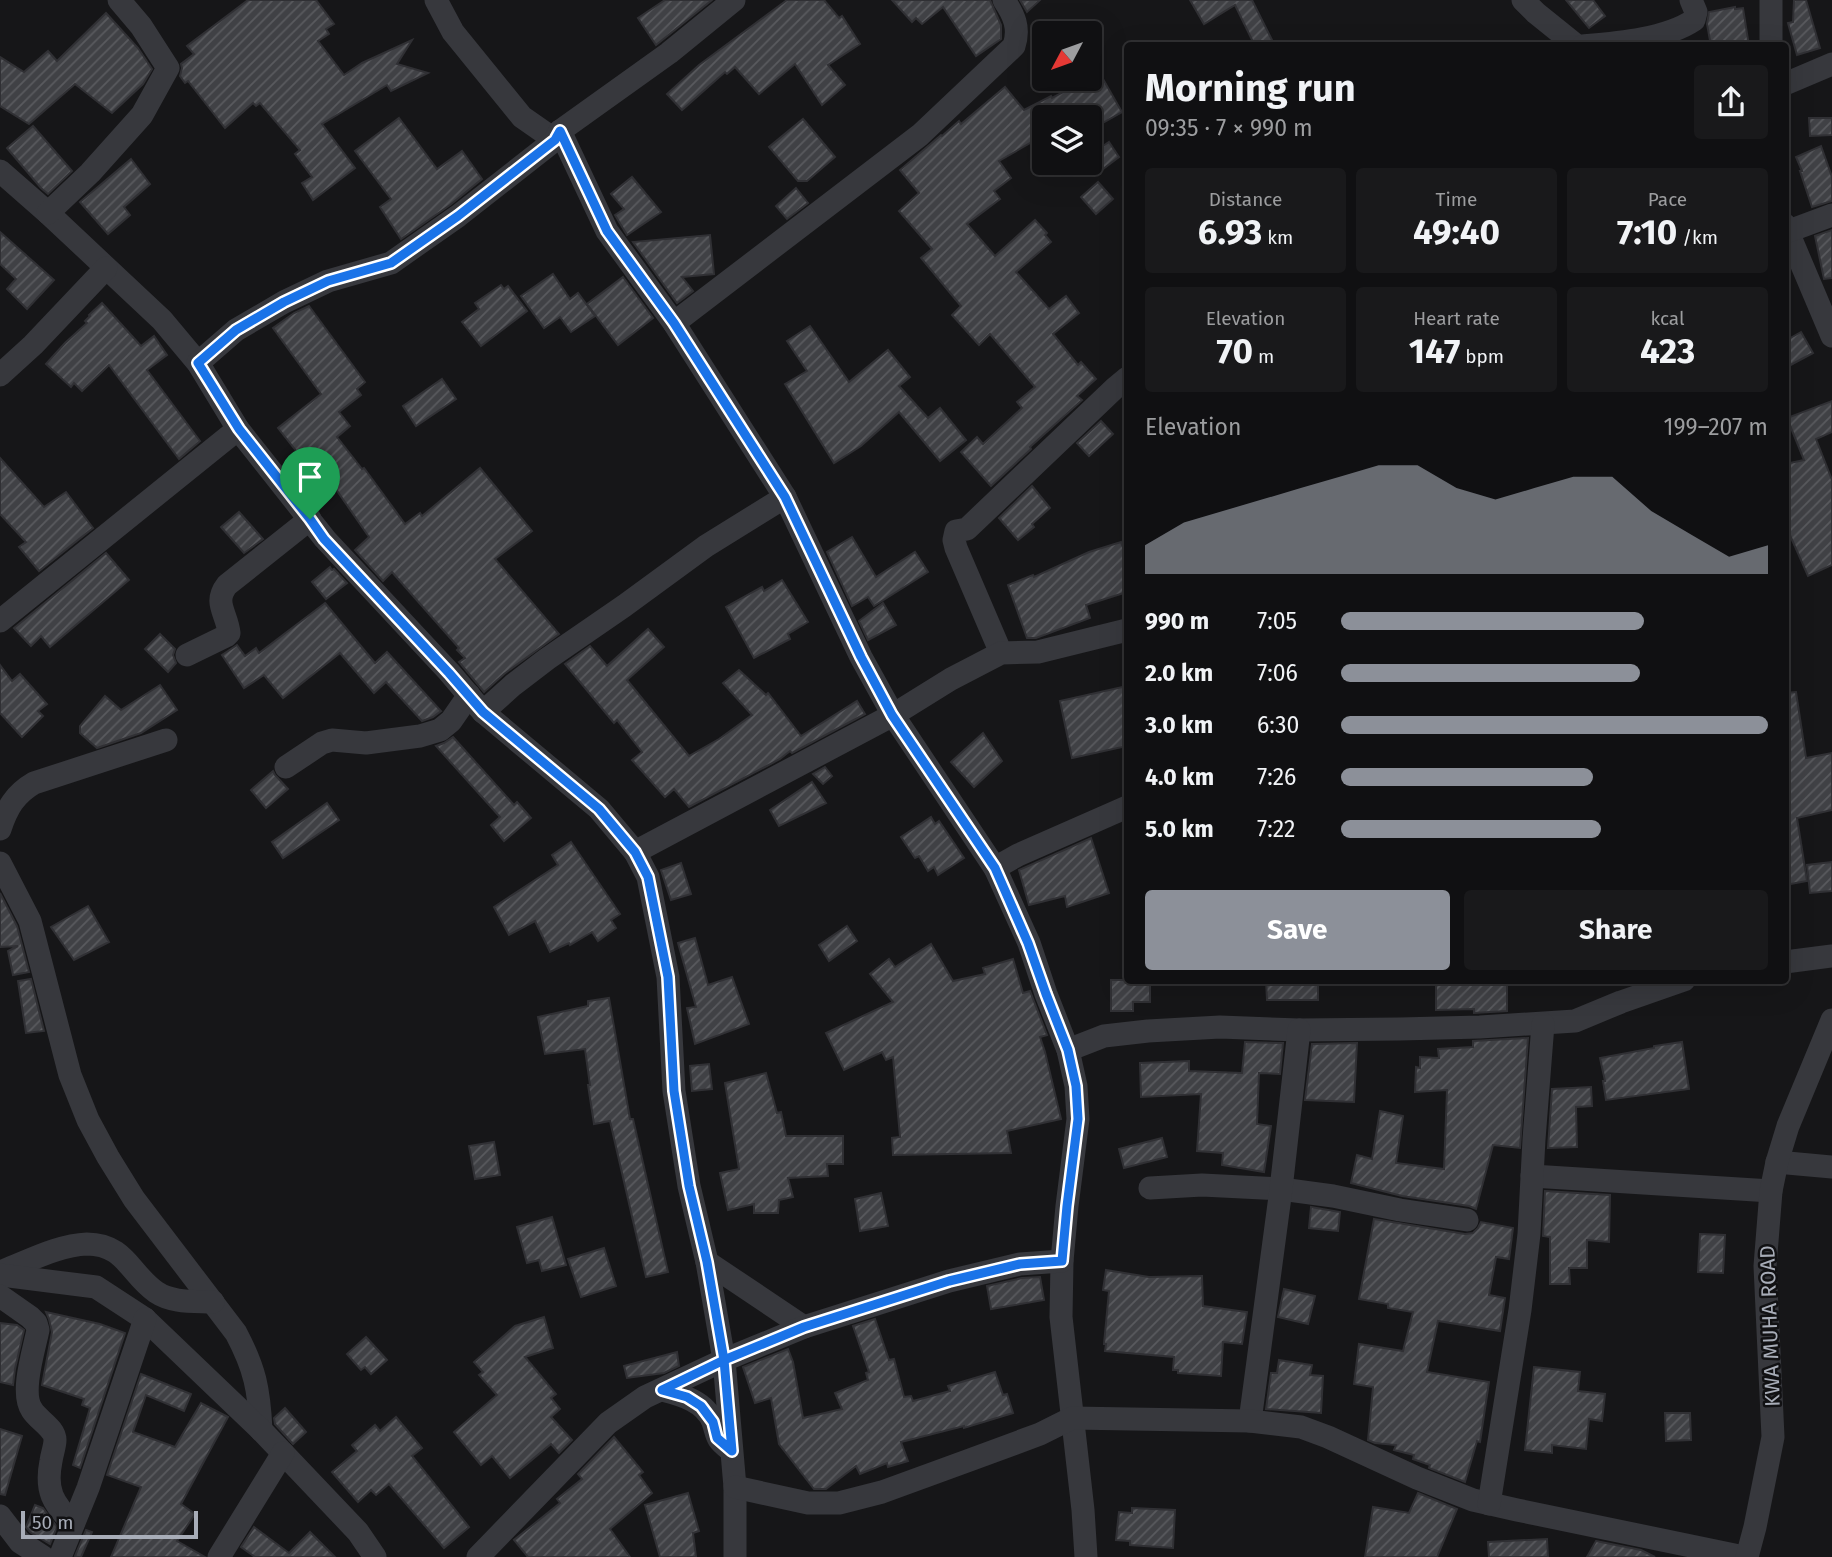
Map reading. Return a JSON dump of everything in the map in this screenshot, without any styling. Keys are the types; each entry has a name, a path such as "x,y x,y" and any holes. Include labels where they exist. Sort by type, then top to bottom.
{"street":[{"path":"48,213 90,173 142,115 168,68 141,26 119,0"},
{"path":"436,0 453,32 522,117 557,135 607,231 674,323 785,497 861,657 892,715 995,868 1028,943 1068,1050 1076,1086 1078,1119 1062,1261 1061,1317 1086,1557"},
{"path":"198,363 236,330 284,302 328,281 391,263 458,216 557,135 668,53 734,0"},
{"path":"674,323 920,135 1014,46 1017,36 1016,23 1004,0"},
{"path":"1523,0 1549,36 1566,42"},
{"path":"1625,42 1681,29 1694,20 1696,12 1691,0"},
{"path":"1771,0 1772,42"},
{"path":"1789,82 1832,64"},
{"path":"2,176 48,213 162,320 198,363 239,429 324,539 476,704 599,809 635,852 648,877 668,977 674,1091 689,1186 707,1262 724,1360 734,1486 735,1557"},
{"path":"1789,227 1832,215"},
{"path":"1789,233 1832,336"},
{"path":"0,375 33,345 106,268"},
{"path":"1001,653 956,548 956,531 967,529 1124,380"},
{"path":"0,621 239,429"},
{"path":"286,767 327,741 366,743 420,736 440,730 476,704 513,685 706,546 785,497"},
{"path":"187,655 229,633 220,602 227,585 310,519"},
{"path":"635,852 892,715 950,679 1001,653 1038,652 1124,631"},
{"path":"0,829 6,811 16,796 34,783 166,740"},
{"path":"995,868 1018,855 1124,808"},
{"path":"0,838 1,863 30,921 70,1075 88,1120 134,1199 236,1333 251,1364 259,1399 261,1430"},
{"path":"1789,961 1832,956"},
{"path":"1068,1050 1104,1036 1149,1031 1220,1027 1400,1030 1575,1021 1673,984"},
{"name":"KWA MUHA ROAD","path":"1746,1557 1755,1527 1773,1437 1765,1266 1771,1191 1788,1126 1832,1020"},
{"path":"1489,1504 1520,1310 1529,1234 1543,1024"},
{"path":"1251,1421 1300,1030"},
{"path":"1777,1162 1832,1167"},
{"path":"1531,1176 1771,1191"},
{"path":"1150,1188 1202,1185 1281,1189 1467,1220"},
{"path":"0,1274 63,1248 87,1244 102,1246 121,1255 157,1293 178,1300 214,1302"},
{"path":"478,1557 608,1423 645,1398 724,1360 804,1327 949,1281 1020,1264 1062,1261"},
{"path":"707,1262 804,1327"},
{"path":"0,1274 96,1287 145,1320 261,1430 358,1531 375,1557"},
{"path":"0,1296 36,1323 38,1330 27,1386 28,1402 31,1410 55,1438 48,1478 49,1490 56,1505 74,1524"},
{"path":"60,1557 88,1488 145,1320"},
{"path":"662,1390 687,1397 701,1406 713,1422 717,1438 732,1451"},
{"path":"734,1486 808,1503 839,1503 882,1492 967,1461 1040,1434 1072,1418 1251,1421 1301,1427 1473,1500 1746,1557"},
{"path":"219,1557 283,1453"},
{"path":"0,1516 20,1542 43,1557"}],"building":[{"path":"248,0 316,0 334,24 326,29 329,34 318,41 344,75 362,63 412,40 397,64 428,73 391,91 387,85 322,124 355,168 313,200 302,183 312,177 295,154 300,150 260,103 256,106 253,103 225,128 188,81 185,83 180,76 181,64 194,54 187,46"},
{"path":"665,0 712,0 656,45 638,18"},
{"path":"787,0 824,0 839,18 842,16 860,44 828,65 845,85 822,105 795,64 759,94 735,67 727,74 725,72 682,110 667,94 699,65"},
{"path":"892,0 990,0 1001,25 1001,39 976,56 943,7 922,24 916,18 912,22"},
{"path":"1020,0 1040,0 1027,12"},
{"path":"1190,0 1252,0 1273,42 1253,42 1235,5 1204,24"},
{"path":"1566,0 1593,0 1605,16 1589,28"},
{"path":"1794,0 1806,0 1820,48 1797,55 1788,23 1793,22"},
{"path":"1743,8 1748,42 1710,42 1707,24 1709,12"},
{"path":"106,13 138,48 152,69 143,84 112,113 75,84 29,124 0,106 0,57 24,72 48,51 57,61"},
{"path":"1102,80 1122,112 1102,123 1102,105 1034,105 1065,91 1102,91"},
{"path":"1005,87 1024,110 1032,106 1032,142 999,161 1011,178 994,191 1000,199 967,224 995,256 1035,220 1047,233 1045,235 1051,242 1016,272 1049,309 1066,296 1079,313 1053,334 1078,365 1081,362 1096,379 1077,396 1082,400 991,486 961,452 977,437 983,444 1022,408 1017,402 1035,387 990,334 979,345 952,315 961,306 921,258 932,249 899,211 919,193 900,170"},
{"path":"399,118 437,169 462,151 482,179 401,239 380,207 391,199 355,151"},
{"path":"1809,118 1832,118 1832,135 1810,136"},
{"path":"803,119 835,157 807,181 798,181 769,147"},
{"path":"33,126 72,171 48,194 7,148"},
{"path":"1109,142 1119,157 1102,170 1102,147"},
{"path":"1821,146 1832,177 1832,201 1812,207 1796,157"},
{"path":"131,159 150,184 124,207 130,215 108,234 80,202"},
{"path":"632,177 661,212 627,235 615,215 624,209 611,194"},
{"path":"1098,182 1113,199 1096,214 1081,197"},
{"path":"796,188 808,203 787,219 776,206"},
{"path":"1832,230 1832,278 1824,279 1815,236"},
{"path":"0,232 54,280 27,309 7,289 16,279 0,264"},
{"path":"710,235 714,274 682,277 693,291 677,303 633,242"},
{"path":"553,274 570,299 578,293 595,316 571,332 560,317 544,328 521,296"},
{"path":"623,277 653,318 618,345 587,304"},
{"path":"501,285 504,289 508,286 527,311 481,346 462,322 479,309 475,303"},
{"path":"102,303 141,346 154,336 167,355 147,370 200,441 179,459 109,365 82,391 74,383 71,387 46,364 87,323 85,321 89,315"},
{"path":"309,306 365,382 357,389 361,395 339,412 350,426 337,437 362,469 364,468 405,524 420,513 422,516 480,468 532,531 495,559 559,634 484,692 459,662 465,658 457,650 459,648 392,572 383,581 355,550 369,537 313,456 305,462 278,428 321,394 273,328"},
{"path":"810,326 849,382 888,350 910,377 899,386 928,418 940,408 966,440 940,461 899,412 861,446 834,463 785,384 807,371 787,341"},
{"path":"1801,332 1813,353 1789,366 1789,339"},
{"path":"442,379 456,399 416,426 403,406"},
{"path":"1832,401 1832,432 1816,439 1832,480 1832,565 1808,576 1789,533 1789,463 1804,460 1789,417"},
{"path":"1101,421 1113,434 1089,456 1077,443"},
{"path":"0,458 44,507 66,492 93,528 39,571 19,547 26,542 0,514"},
{"path":"1032,486 1050,508 1032,524 1034,527 1018,540 999,518"},
{"path":"239,512 263,539 244,553 221,527"},
{"path":"852,537 876,577 915,552 928,572 874,606 868,597 852,606 827,552"},
{"path":"1121,542 1124,550 1124,593 1086,605 1090,618 1036,638 1027,638 1008,585 1033,575 1034,577 1089,552"},
{"path":"106,553 129,580 50,647 41,636 31,646 14,628"},
{"path":"330,567 347,583 326,599 312,582"},
{"path":"782,580 808,622 788,634 790,639 754,658 726,607 762,587 764,591"},
{"path":"325,603 375,663 387,652 441,711 422,721 386,682 374,693 340,653 283,698 264,675 244,688 222,655 237,645 245,656 256,648 259,653"},
{"path":"883,603 896,625 868,640 859,621"},
{"path":"648,629 664,647 627,680 689,756 719,739 752,715 723,683 739,670 766,695 768,693 801,736 857,701 865,714 792,753 790,751 780,759 689,807 674,789 665,797 632,760 642,752 617,720 614,723 565,664 590,646 607,666"},
{"path":"160,634 175,649 173,655 176,663 168,672 145,649"},
{"path":"0,665 12,681 20,674 47,704 38,711 43,716 22,737 0,713"},
{"path":"160,685 177,710 141,733 97,748 80,733 80,726 105,696 121,710"},
{"path":"1124,687 1124,747 1072,758 1060,701"},
{"path":"1796,692 1806,758 1832,753 1832,810 1797,818 1807,881 1789,884 1789,693"},
{"path":"983,733 1002,761 974,787 951,762"},
{"path":"453,737 514,805 517,802 531,818 504,841 491,825 500,817 436,746"},
{"path":"825,767 832,776 823,784 813,774"},
{"path":"273,771 288,789 266,808 251,790"},
{"path":"812,782 826,803 779,826 770,810"},
{"path":"327,803 339,820 283,858 272,842"},
{"path":"931,817 935,824 939,821 964,858 938,875 934,867 928,871 919,856 915,858 901,837"},
{"path":"1091,838 1109,893 1067,907 1065,896 1029,905 1019,870"},
{"path":"571,842 620,914 611,920 616,928 598,941 592,932 570,945 569,943 550,952 535,921 509,935 494,907 558,865 552,855"},
{"path":"1832,862 1832,891 1810,893 1807,865"},
{"path":"681,863 691,894 671,900 661,870"},
{"path":"0,893 17,926 29,972 13,975 8,951 18,946 0,947"},
{"path":"88,906 109,942 74,960 51,927"},
{"path":"847,926 857,941 829,961 819,945"},
{"path":"695,938 708,985 732,977 749,1024 695,1044 687,1008 696,1007 678,943"},
{"path":"931,944 953,981 985,974 983,968 1013,959 1023,993 1030,991 1047,1035 1040,1037 1061,1119 1007,1131 1011,1153 893,1155 892,1138 900,1137 893,1057 886,1060 882,1052 844,1070 826,1033 893,1002 870,974 889,959 895,967"},
{"path":"31,979 44,1031 26,1033 18,981"},
{"path":"1111,980 1124,980 1124,984 1150,984 1150,1002 1133,1002 1133,1011 1111,1011"},
{"path":"1266,984 1318,984 1318,1000 1267,1000"},
{"path":"1436,984 1507,984 1507,1011 1474,1013 1474,1009 1436,1010"},
{"path":"609,998 630,1119 633,1119 668,1272 646,1277 610,1121 594,1124 585,1049 545,1054 538,1017 588,1006 588,1001"},
{"path":"1528,1038 1520,1148 1493,1145 1476,1209 1402,1196 1351,1183 1357,1155 1372,1159 1380,1111 1403,1116 1396,1163 1444,1169 1447,1090 1415,1092 1416,1067 1420,1068 1420,1057 1439,1058 1438,1049 1473,1047 1473,1041"},
{"path":"1245,1042 1283,1043 1280,1074 1259,1073 1257,1124 1271,1126 1264,1172 1222,1165 1223,1153 1197,1151 1201,1094 1141,1097 1140,1063 1189,1061 1189,1071 1242,1073"},
{"path":"1682,1042 1689,1089 1606,1100 1600,1058"},
{"path":"1357,1043 1354,1102 1305,1100 1312,1044"},
{"path":"709,1064 712,1089 692,1091 690,1066"},
{"path":"766,1073 777,1113 781,1112 786,1136 843,1136 843,1164 827,1164 828,1176 788,1178 793,1197 779,1200 778,1213 754,1213 754,1204 728,1210 720,1173 739,1169 725,1083"},
{"path":"1591,1087 1592,1106 1576,1107 1577,1147 1548,1148 1552,1089"},
{"path":"1162,1138 1167,1157 1124,1168 1119,1149"},
{"path":"494,1142 500,1175 475,1179 469,1146"},
{"path":"1545,1191 1610,1195 1609,1242 1587,1240 1587,1268 1569,1268 1570,1284 1550,1284 1550,1237 1543,1236"},
{"path":"881,1193 888,1226 860,1231 855,1199"},
{"path":"1311,1207 1340,1212 1338,1231 1309,1228"},
{"path":"552,1217 566,1265 542,1271 539,1260 527,1263 517,1227"},
{"path":"1374,1219 1465,1234 1473,1233 1481,1222 1513,1228 1509,1259 1496,1257 1489,1295 1505,1298 1500,1331 1438,1321 1427,1372 1489,1382 1480,1442 1477,1441 1465,1482 1429,1468 1430,1465 1413,1459 1414,1455 1394,1450 1396,1445 1368,1440 1373,1387 1354,1384 1359,1344 1403,1351 1413,1312 1359,1299"},
{"path":"1700,1234 1725,1235 1723,1273 1698,1272"},
{"path":"604,1248 616,1286 581,1297 568,1259"},
{"path":"1106,1270 1149,1277 1202,1276 1203,1306 1247,1312 1242,1344 1223,1342 1221,1376 1178,1373 1178,1370 1173,1370 1174,1357 1105,1351 1109,1291 1103,1290"},
{"path":"1040,1277 1044,1300 991,1309 987,1286"},
{"path":"1284,1289 1315,1296 1308,1324 1278,1317"},
{"path":"46,1312 100,1324 125,1333 80,1468 73,1465 90,1408 82,1405 84,1399 42,1385 52,1332"},
{"path":"544,1317 553,1348 525,1357 556,1394 551,1398 560,1409 551,1417 572,1440 559,1453 551,1444 510,1478 492,1456 481,1465 454,1432 497,1395 479,1375 483,1372 474,1362 515,1326"},
{"path":"875,1319 889,1360 894,1359 904,1397 911,1396 913,1401 950,1391 948,1386 995,1372 1003,1395 1007,1394 1013,1413 964,1428 901,1442 908,1461 888,1467 887,1463 860,1474 856,1466 826,1489 814,1489 779,1444 771,1398 755,1403 743,1367 788,1349 793,1362 803,1418 842,1409 835,1393 868,1380 866,1373 869,1372 853,1326"},
{"path":"0,1323 17,1325 24,1330 13,1385 0,1382"},
{"path":"366,1337 387,1360 371,1374 365,1367 361,1370 347,1354"},
{"path":"677,1352 679,1366 664,1373 627,1378 624,1366"},
{"path":"1279,1360 1312,1365 1310,1375 1323,1376 1321,1413 1266,1409 1271,1373 1277,1373"},
{"path":"1534,1367 1580,1372 1578,1391 1605,1394 1602,1421 1589,1419 1586,1449 1552,1445 1552,1453 1525,1450"},
{"path":"141,1374 191,1394 184,1411 146,1395 133,1432 175,1447 201,1403 228,1417 181,1504 195,1514 177,1541 205,1557 111,1557 141,1487 107,1475"},
{"path":"285,1408 306,1432 293,1444 275,1424 274,1418"},
{"path":"1665,1413 1690,1413 1691,1440 1666,1441"},
{"path":"396,1417 422,1448 412,1456 469,1527 444,1548 389,1484 376,1495 371,1490 358,1502 332,1472 357,1451 352,1445 375,1425 380,1431"},
{"path":"0,1429 22,1436 5,1495 0,1494"},
{"path":"614,1437 643,1472 639,1475 652,1493 610,1529 630,1557 528,1557 514,1540 560,1503 557,1499 582,1479 578,1474"},
{"path":"688,1493 699,1531 693,1533 696,1557 660,1557 645,1505"},
{"path":"1418,1493 1457,1509 1437,1557 1365,1557 1373,1507 1409,1513"},
{"path":"35,1505 43,1508 57,1527 50,1544 26,1527"},
{"path":"1132,1508 1175,1510 1173,1548 1130,1545 1130,1541 1116,1540 1119,1512 1132,1513"},
{"path":"254,1527 289,1553 310,1532 335,1557 255,1557 241,1547"},
{"path":"86,1530 92,1532 81,1557 77,1557 75,1556"},
{"path":"1547,1539 1548,1557 1489,1557 1488,1542"},
{"path":"1596,1541 1641,1550 1655,1557 1587,1557"}],"route":[{"path":"310,519 239,429 198,363 236,330 284,302 328,281 391,263 458,216 555,140 560,131 607,231 674,323 785,497 861,657 892,715 995,868 1028,943 1068,1050 1076,1086 1078,1119 1062,1261 1020,1264 949,1281 804,1327 724,1360 732,1451 717,1438 713,1422 701,1406 687,1397 662,1390 724,1360 707,1262 689,1186 674,1091 668,977 648,877 635,852 599,809 483,712 324,539 310,519"}]}
